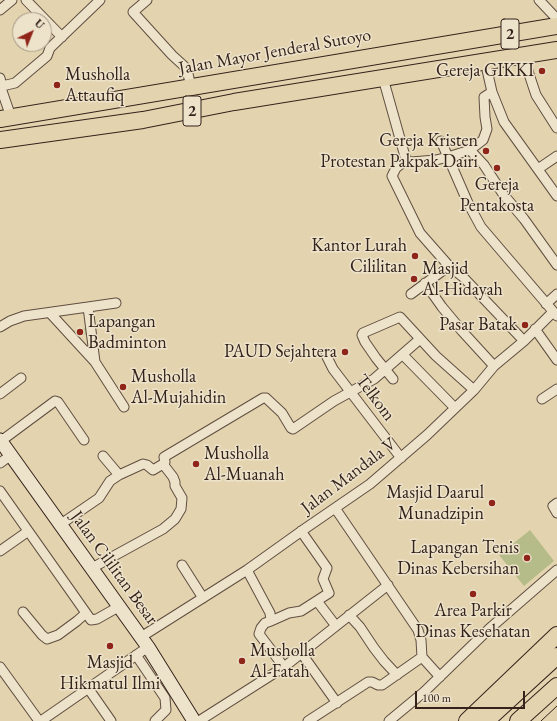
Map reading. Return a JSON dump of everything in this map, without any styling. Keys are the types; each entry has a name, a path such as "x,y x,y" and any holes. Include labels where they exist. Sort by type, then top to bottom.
{"highway":[{"name":"Jalan Mayor Jenderal Sutoyo","path":"6,118 557,26"},
{"name":"2","path":"0,140 143,120 234,102 557,50"},
{"path":"378,55 383,78"},
{"path":"466,721 557,635"},
{"path":"486,721 557,656"},
{"path":"518,721 557,686"}],"street":[{"path":"0,10 12,0"},
{"path":"26,0 62,37"},
{"path":"6,118 1,82 15,83 47,56 50,48 100,0"},
{"path":"147,0 134,10 134,12 172,55 184,66 188,74 191,87"},
{"path":"539,0 557,19"},
{"path":"524,56 536,95 557,128"},
{"path":"485,61 492,92 504,122 557,196"},
{"path":"383,78 406,160"},
{"path":"406,160 408,162 414,162 448,157 470,150 485,137 487,129 484,98 492,92"},
{"path":"441,141 468,203 481,227 555,314"},
{"path":"470,150 484,165 503,194 524,219 557,265"},
{"path":"538,169 557,156"},
{"path":"406,160 393,172 393,178 420,233 449,266 463,277 524,340"},
{"path":"411,294 449,266"},
{"path":"425,283 442,307 494,366"},
{"path":"546,304 557,294"},
{"path":"0,327 10,321 24,316 116,303"},
{"path":"88,308 95,362"},
{"path":"50,313 95,362 124,407"},
{"name":"Jalan Mandala V","path":"40,721 136,655 145,642 203,598 247,570 370,484 402,458 474,390 494,366 535,329 555,314"},
{"path":"393,379 365,342 362,334 400,317 420,339 474,390"},
{"path":"535,329 557,360"},
{"path":"61,524 99,498 110,481 119,475 143,464 147,465 152,470 165,462 164,457 263,398 266,398 282,413 293,428 350,392 368,383 403,355 420,339"},
{"name":"Telkom","path":"326,355 333,369 402,458"},
{"path":"403,355 455,408"},
{"path":"0,394 21,378"},
{"path":"542,399 557,389"},
{"path":"0,462 3,446 55,401 58,402 84,440"},
{"name":"Jalan Cililitan Besar","path":"3,446 120,606 145,642 194,721"},
{"path":"103,456 119,475"},
{"path":"92,568 163,529 175,519 181,509 182,498 175,486 173,477 163,464"},
{"path":"0,492 91,620 120,606"},
{"path":"557,502 554,506 557,513"},
{"path":"335,508 418,630 421,640 422,657 440,677"},
{"path":"284,667 259,634 261,628 265,623 289,613 301,610 329,592 323,579 327,568 301,531"},
{"path":"0,551 27,532"},
{"path":"182,565 203,598"},
{"path":"247,570 270,613 271,621"},
{"path":"390,721 440,677 489,629 557,570"},
{"path":"198,721 284,667 388,586"},
{"path":"317,600 336,626"},
{"path":"23,612 47,639 58,635 86,613"},
{"path":"349,615 363,630 374,648 397,675"},
{"path":"302,654 337,703"},
{"path":"136,655 163,693 167,703 165,713 155,721"},
{"path":"308,721 368,682 382,685 422,657"},
{"path":"1,670 40,721"},
{"path":"88,688 111,721"}],"green space":[{"name":"Lapangan Badminton","path":"86,328 87,334 74,336 73,331"},
{"name":"Lapangan Tenis Dinas Kebersihan","path":"530,530 554,561 524,586 499,555"}],"tram line":[{"path":"541,721 557,706"}],"place":[{"name":"Gereja GIKKI","path":"542,71"},
{"name":"Musholla Attaufiq","path":"57,85"},
{"name":"Gereja Kristen Protestan Pakpak Dairi","path":"486,151"},
{"name":"Gereja Pentakosta","path":"497,168"},
{"name":"Kantor Lurah Cililitan","path":"415,256"},
{"name":"Masjid Al-Hidayah","path":"414,279"},
{"name":"Pasar Batak","path":"525,325"},
{"name":"Lapangan Badminton","path":"80,332"},
{"name":"PAUD Sejahtera","path":"345,352"},
{"name":"Musholla Al-Mujahidin","path":"123,387"},
{"name":"Musholla Al-Muanah","path":"196,464"},
{"name":"Masjid Daarul Munadzipin","path":"492,503"},
{"name":"Lapangan Tenis Dinas Kebersihan","path":"527,558"},
{"name":"Area Parkir Dinas Kesehatan","path":"473,594"},
{"name":"Masjid Hikmatul Ilmi","path":"110,646"},
{"name":"Musholla Al-Fatah","path":"242,661"}]}
